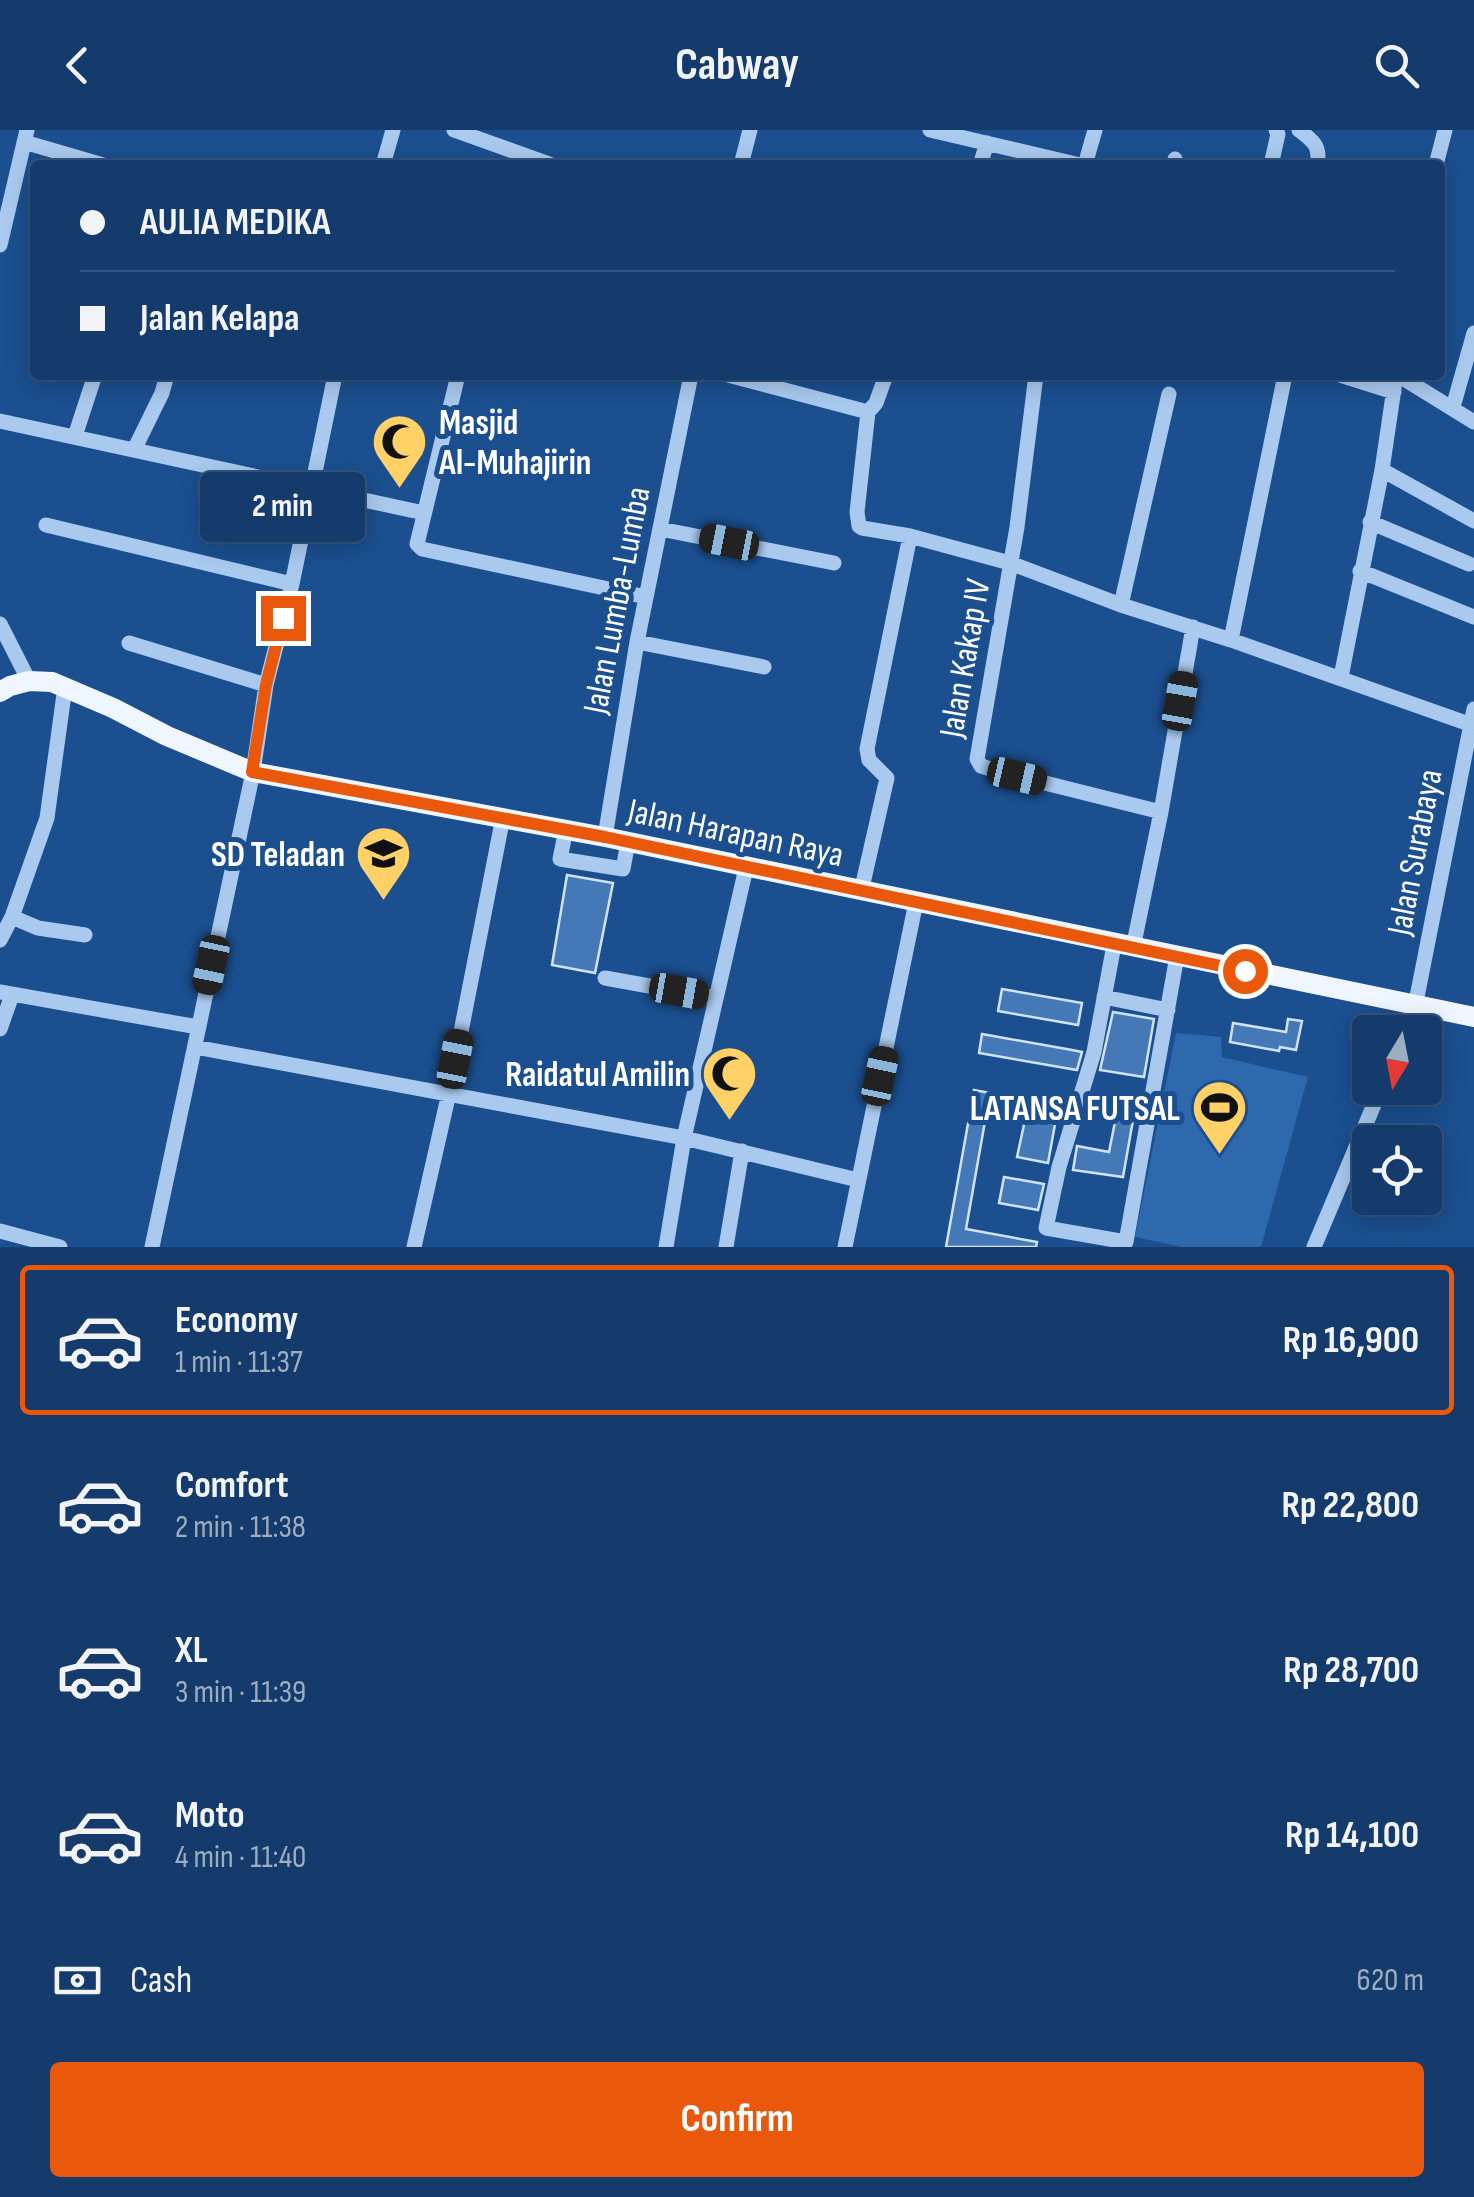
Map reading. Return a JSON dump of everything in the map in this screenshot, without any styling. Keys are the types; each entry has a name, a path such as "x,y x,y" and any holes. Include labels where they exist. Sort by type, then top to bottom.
{"main road":[{"name":"Jalan Harapan Raya","path":"0,692 29,681 65,686 252,772 566,829 1415,1008 1474,1017"}],"street":[{"path":"385,160 393,130"},
{"path":"454,130 483,134 525,160"},
{"path":"748,160 750,130"},
{"path":"930,130 1061,160"},
{"path":"1085,160 1095,130"},
{"path":"1272,160 1276,130"},
{"path":"1299,130 1316,144 1318,160"},
{"path":"1437,160 1445,130"},
{"path":"0,245 26,136 90,160"},
{"path":"982,160 987,143"},
{"path":"1453,407 1474,333"},
{"path":"75,436 93,380"},
{"path":"135,448 166,380"},
{"path":"152,1247 252,772 266,685 292,584 334,380"},
{"path":"457,380 416,537 422,549 646,597"},
{"name":"Jalan Lumba-Lumba","path":"605,837 636,642 690,380"},
{"path":"764,380 868,412"},
{"path":"884,380 876,403 868,412 858,526 1010,563 1121,606 1472,716"},
{"name":"Jalan Kakap IV","path":"1035,380 977,759 981,766 1161,812"},
{"path":"1231,640 1284,380"},
{"path":"1342,678 1396,381 1453,407 1474,422"},
{"path":"1121,606 1170,394"},
{"path":"0,420 424,513"},
{"path":"1382,470 1474,521"},
{"path":"1370,522 1469,564"},
{"path":"46,525 292,584"},
{"path":"660,528 834,562"},
{"path":"862,892 887,778 868,760 868,749 910,536"},
{"path":"1360,571 1474,617"},
{"path":"0,624 29,681"},
{"path":"1177,956 1126,1242 1046,1228 1059,1167 1094,1052 1104,997 1123,946 1161,812 1193,627"},
{"path":"636,642 764,666"},
{"path":"129,644 266,685"},
{"path":"0,940 48,818 65,686"},
{"name":"Jalan Surabaya","path":"1412,1015 1472,716"},
{"path":"414,1247 503,817"},
{"path":"566,829 560,859 623,869 628,842"},
{"path":"666,1247 684,1138 746,868"},
{"path":"845,1247 916,902"},
{"path":"12,917 38,928 85,935"},
{"path":"605,978 716,998"},
{"path":"0,1029 6,994 198,1028"},
{"path":"1104,997 1168,1010"},
{"path":"195,1048 684,1138 858,1180"},
{"path":"1314,1247 1375,1105"},
{"path":"726,1247 742,1152"},
{"path":"0,1231 60,1247"}],"shaded area":[{"name":"LATANSA FUTSAL","path":"1176,1033 1221,1037 1222,1057 1308,1077 1261,1247 1182,1247 1135,1237"}],"building":[{"path":"567,875 613,883 595,973 552,965"},
{"path":"1002,989 1082,1003 1078,1025 998,1011"},
{"path":"1113,1012 1154,1019 1144,1077 1100,1070"},
{"path":"1288,1019 1302,1021 1296,1050 1280,1047 1279,1051 1230,1042 1233,1023 1286,1032"},
{"path":"982,1034 1082,1052 1077,1070 979,1053"},
{"path":"974,1090 990,1093 966,1229 1037,1242 1036,1247 946,1247"},
{"path":"1030,1097 1059,1102 1048,1163 1017,1157"},
{"path":"1116,1117 1133,1120 1123,1177 1073,1170 1077,1146 1109,1152"},
{"path":"1004,1177 1044,1184 1038,1210 999,1203"}],"place":[{"name":"Masjid Al-Muhajirin","path":"400,491"},
{"name":"SD Teladan","path":"384,903"},
{"name":"Raidatul Amilin","path":"729,1123"},
{"name":"LATANSA FUTSAL","path":"1219,1157"}],"route":[{"path":"283,618 266,685 252,772 605,837 1245,971"}]}
